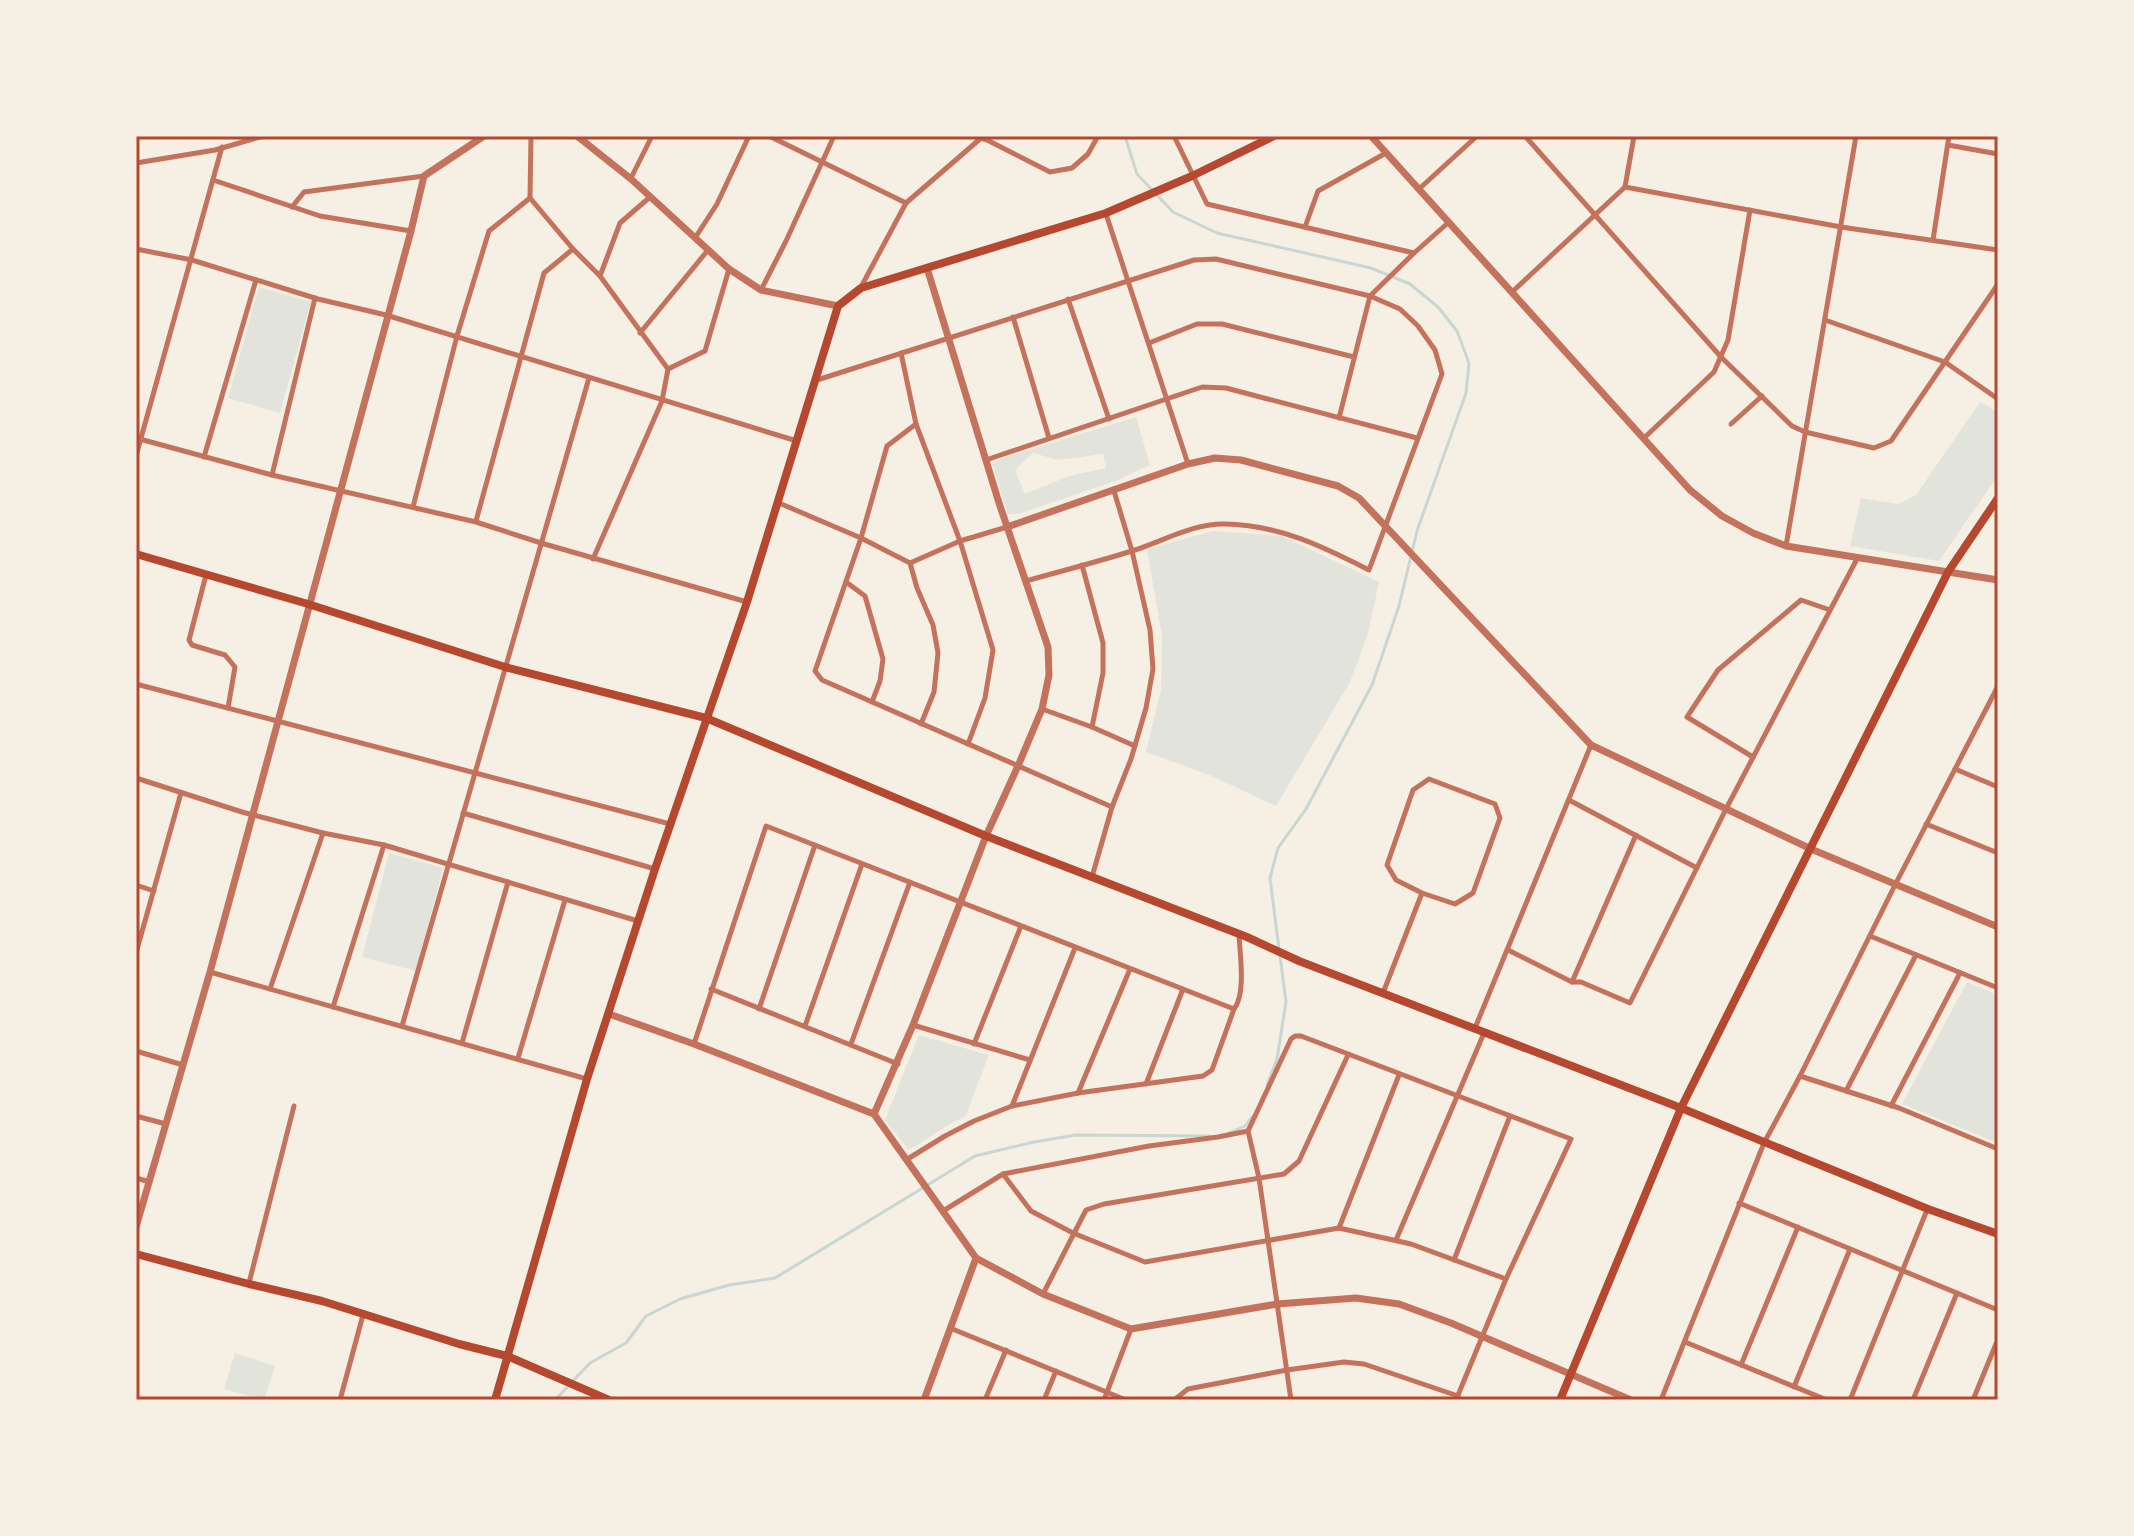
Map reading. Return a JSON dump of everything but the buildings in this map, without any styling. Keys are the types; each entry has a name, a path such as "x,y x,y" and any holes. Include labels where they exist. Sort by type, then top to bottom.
{"main road":[{"path":"495,1400 587,1079 670,824 747,602 838,306 861,288 1106,213 1274,136"},
{"path":"1560,1400 1681,1108 1948,572 1998,498"},
{"path":"136,554 308,604 505,667 706,718 986,836 1998,1234"},
{"path":"136,1254 322,1301 507,1356 609,1400"}],"street":[{"path":"136,163 263,136"},
{"path":"292,207 304,192 424,176 484,136"},
{"path":"531,136 530,198 600,276 668,369 662,401 593,559"},
{"path":"577,136 631,179 729,269 761,290 838,306"},
{"path":"631,179 652,136"},
{"path":"695,238 717,204 749,136"},
{"path":"769,136 906,203"},
{"path":"761,290 834,136"},
{"path":"861,288 906,203 982,138 1050,172 1072,168 1088,154 1098,136"},
{"path":"1174,136 1207,204 1414,253"},
{"path":"1371,136 1690,490 1722,516 1786,546 1998,580"},
{"path":"1419,189 1477,136"},
{"path":"1525,136 1721,357 1792,426 1805,432 1874,448 1891,441 1998,284"},
{"path":"1512,292 1625,187 1634,136"},
{"path":"1786,546 1856,136"},
{"path":"1933,240 1949,136"},
{"path":"1947,145 1998,154"},
{"path":"136,456 138,438 192,260 222,147"},
{"path":"1305,227 1318,191 1386,153"},
{"path":"136,1227 279,721 424,176"},
{"path":"213,180 320,216 411,231"},
{"path":"1625,187 1841,227 1998,250"},
{"path":"600,276 620,223 650,197"},
{"path":"413,507 457,336 489,231 530,198"},
{"path":"1644,438 1714,372 1721,357 1728,340 1750,210"},
{"path":"1106,213 1188,464"},
{"path":"1339,418 1370,296 1449,222"},
{"path":"136,249 192,260 315,298 386,315 797,441"},
{"path":"476,522 544,273 573,249"},
{"path":"640,333 708,250"},
{"path":"816,381 1194,260 1216,259 1370,296 1400,309 1418,326 1435,350 1442,374 1369,570 1325,547 1283,531 1223,524 1194,529 1026,582"},
{"path":"874,1114 898,1064 986,836 1042,709 1049,675 1048,647 1007,527 927,268"},
{"path":"668,369 705,351 729,269"},
{"path":"204,457 256,280"},
{"path":"272,475 315,298"},
{"path":"1068,299 1109,419"},
{"path":"1013,317 1049,438"},
{"path":"1825,320 1945,362 1998,399"},
{"path":"1149,343 1197,324 1222,324 1354,357"},
{"path":"901,353 916,424 960,541 993,650 985,698 968,744"},
{"path":"402,1026 589,378"},
{"path":"986,460 1202,387 1226,388 1417,438"},
{"path":"1731,424 1762,396"},
{"path":"916,424 887,446 861,538 815,671 822,680 1112,807"},
{"path":"138,438 272,475 476,522 747,602"},
{"path":"910,563 960,541 1188,464 1215,458 1241,460 1338,486 1359,498 1591,745 1811,849 1998,927"},
{"path":"1092,877 1112,807 1135,746 1153,669 1150,630 1114,491"},
{"path":"779,503 910,563 933,625 938,653 934,692 921,724"},
{"path":"1508,950 1572,982 1581,982 1630,1003 1726,809 1858,557"},
{"path":"1082,565 1103,643 1103,673 1092,727"},
{"path":"206,575 189,640 192,645 225,655 235,667 228,708"},
{"path":"846,582 865,596 883,659 880,681 872,702"},
{"path":"1753,757 1687,717 1718,670 1801,600 1830,610"},
{"path":"136,684 670,824"},
{"path":"1661,1400 1764,1143 1998,686"},
{"path":"1042,709 1135,746"},
{"path":"1396,1240 1456,1096 1508,950 1591,745"},
{"path":"1955,769 1998,787"},
{"path":"136,778 252,814 384,845 638,921"},
{"path":"1429,779 1495,804 1500,818 1473,893 1455,904 1422,893 1396,880 1387,865 1413,790 1429,779"},
{"path":"136,953 181,793"},
{"path":"1569,800 1697,868"},
{"path":"463,813 655,869"},
{"path":"1926,824 1998,853"},
{"path":"694,1044 766,826 1234,1009"},
{"path":"270,989 323,833"},
{"path":"1572,982 1636,835"},
{"path":"333,1007 384,845"},
{"path":"759,1009 815,845"},
{"path":"805,1026 862,864"},
{"path":"462,1043 508,882"},
{"path":"851,1044 910,882"},
{"path":"136,885 154,891"},
{"path":"1383,993 1422,893"},
{"path":"518,1058 565,900"},
{"path":"974,1044 1021,926"},
{"path":"905,1161 974,1121 1012,1106 1078,1093 1203,1076 1212,1070 1239,1003 1243,936"},
{"path":"1870,936 1998,988"},
{"path":"1012,1106 1075,948"},
{"path":"1846,1091 1916,955"},
{"path":"1078,1093 1130,969"},
{"path":"210,972 587,1079"},
{"path":"1891,1106 1960,973"},
{"path":"711,989 898,1064"},
{"path":"1146,1084 1183,989"},
{"path":"609,1014 874,1114 976,1258 1043,1294 1131,1329 1277,1304 1356,1298 1399,1304 1631,1400"},
{"path":"913,1025 1030,1060"},
{"path":"1174,1400 1188,1389 1287,1370 1344,1362 1364,1364 1457,1398 1506,1279 1571,1139 1295,1036 1291,1039 1248,1131 1259,1178 1287,1370 1291,1400"},
{"path":"136,1051 183,1065"},
{"path":"1043,1294 1086,1210 1104,1204 1284,1174 1299,1161 1348,1055"},
{"path":"1339,1228 1399,1075"},
{"path":"1800,1076 1891,1106 1998,1149"},
{"path":"249,1284 294,1106"},
{"path":"136,1116 167,1124"},
{"path":"1454,1260 1510,1116"},
{"path":"945,1215 1003,1174 1248,1131"},
{"path":"1003,1174 1031,1211 1073,1233 1145,1262 1339,1228 1396,1240 1506,1279"},
{"path":"136,1178 150,1182"},
{"path":"1739,1203 1998,1310"},
{"path":"1850,1400 1928,1209"},
{"path":"1741,1365 1798,1227"},
{"path":"1794,1387 1850,1249"},
{"path":"924,1400 976,1258"},
{"path":"1913,1400 1957,1293"},
{"path":"340,1400 363,1314"},
{"path":"950,1328 1126,1400"},
{"path":"1104,1400 1131,1329"},
{"path":"1973,1400 1998,1339"},
{"path":"1685,1342 1827,1400"},
{"path":"985,1400 1006,1350"},
{"path":"1044,1400 1056,1371"}],"shaded area":[{"path":"259,287 311,302 280,413 228,398"},
{"path":"1980,402 1998,412 1998,475 1939,561 1850,546 1861,498 1898,504 1916,495"},
{"path":"1136,417 1150,465 1116,481 1018,514 1008,514 992,463","holes":["1033,453 1058,460 1103,454 1106,468 1069,476 1025,494 1015,470"]},
{"path":"1213,531 1282,536 1379,582 1368,634 1350,682 1276,806 1212,776 1146,752 1161,689 1162,636 1147,549"},
{"path":"389,853 443,868 416,971 362,957"},
{"path":"1967,982 1998,995 1998,1143 1902,1104"},
{"path":"919,1035 989,1055 965,1117 909,1150 885,1120"},
{"path":"235,1353 275,1366 264,1400 224,1389"}],"waterway":[{"path":"1125,136 1137,174 1173,212 1217,233 1371,268 1410,284 1438,307 1457,331 1469,363 1466,393 1417,531 1399,606 1372,685 1306,809 1278,848 1270,878 1279,949"},
{"path":"1267,1085 1277,1059 1286,1002 1280,956"},
{"path":"1229,1133 1245,1126 1252,1117"},
{"path":"555,1400 590,1363 626,1343 646,1316 680,1299 729,1285 775,1278 975,1156 1076,1135 1210,1136"}]}
